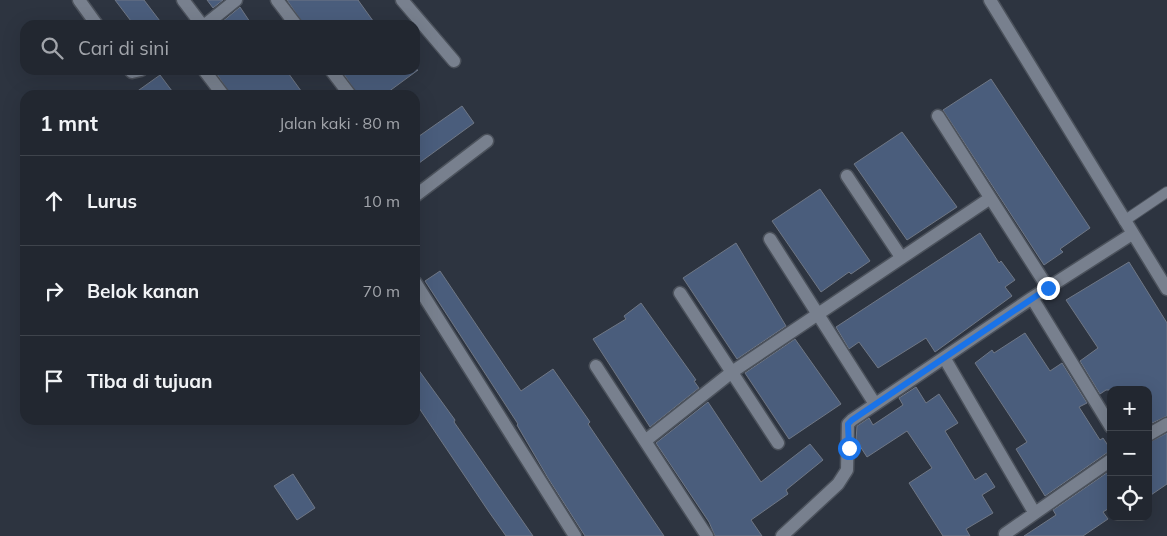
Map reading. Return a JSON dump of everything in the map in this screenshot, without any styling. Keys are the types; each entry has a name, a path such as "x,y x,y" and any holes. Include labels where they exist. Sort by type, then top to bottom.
{"street":[{"path":"79,0 93,20"},
{"path":"183,0 199,20"},
{"path":"210,20 236,0"},
{"path":"277,0 292,20"},
{"path":"402,0 419,20"},
{"path":"990,0 1124,222 1167,289"},
{"path":"420,21 454,61"},
{"path":"208,75 219,90"},
{"path":"335,75 346,90"},
{"path":"938,116 1048,288"},
{"path":"420,192 488,141"},
{"path":"847,176 901,257"},
{"path":"645,441 732,372 990,199"},
{"path":"782,536 838,484 847,470 848,424 1032,298 1132,234"},
{"path":"770,239 819,313 875,404"},
{"path":"420,290 575,536"},
{"path":"680,293 778,443"},
{"path":"1032,298 1107,420"},
{"path":"945,358 1034,512"},
{"path":"596,366 707,536"},
{"path":"1152,433 1167,424"},
{"path":"1004,534 1107,463"}],"lane":[{"path":"1124,222 1167,192"}],"building":[{"path":"115,0 144,0 159,20 130,20"},
{"path":"207,0 223,0 213,8"},
{"path":"287,0 358,0 372,20 301,20"},
{"path":"240,7 249,20 224,20"},
{"path":"160,75 171,90 139,90"},
{"path":"217,75 290,75 300,90 228,90"},
{"path":"344,75 411,75 391,90 355,90"},
{"path":"991,79 1090,228 1060,249 1063,252 1044,265 943,110"},
{"path":"462,106 474,123 420,162 420,135"},
{"path":"902,132 957,207 907,240 854,164"},
{"path":"820,189 870,261 851,274 849,272 821,292 772,221"},
{"path":"980,233 999,263 1001,261 1015,280 1005,287 1012,296 935,352 926,338 878,368 859,342 849,349 836,327"},
{"path":"736,243 786,326 737,359 683,278"},
{"path":"1129,262 1167,323 1167,416 1152,423 1152,386 1107,386 1107,390 1100,394 1080,361 1098,348 1066,300"},
{"path":"440,271 521,391 553,369 664,536 585,536 548,478 518,424 425,281"},
{"path":"641,303 696,380 694,381 699,388 650,427 593,339 626,319 624,316"},
{"path":"1025,333 1050,371 1062,363 1087,403 1079,407 1100,440 1103,438 1107,444 1107,453 1045,496 1016,449 1027,442 975,363 992,350 994,353"},
{"path":"795,339 841,404 789,439 745,373"},
{"path":"420,372 455,420 454,422 533,536 506,536 420,409"},
{"path":"916,387 926,403 939,394 958,423 945,431 975,480 986,473 995,487 982,495 993,513 966,529 970,536 943,536 909,483 932,468 907,431 867,457 856,440 857,426 869,418 873,425 903,405 899,398"},
{"path":"708,402 761,482 810,444 823,460 786,490 788,494 751,520 762,536 715,536 709,522 656,443"},
{"path":"1167,433 1167,484 1152,494 1152,476 1152,441"},
{"path":"1107,473 1107,510 1103,512 1107,520 1083,536 1024,536 1056,515 1053,510"},
{"path":"293,474 315,508 297,520 274,486"}],"route":[{"path":"849,448 847,431 848,424 852,420 1048,288"}]}
